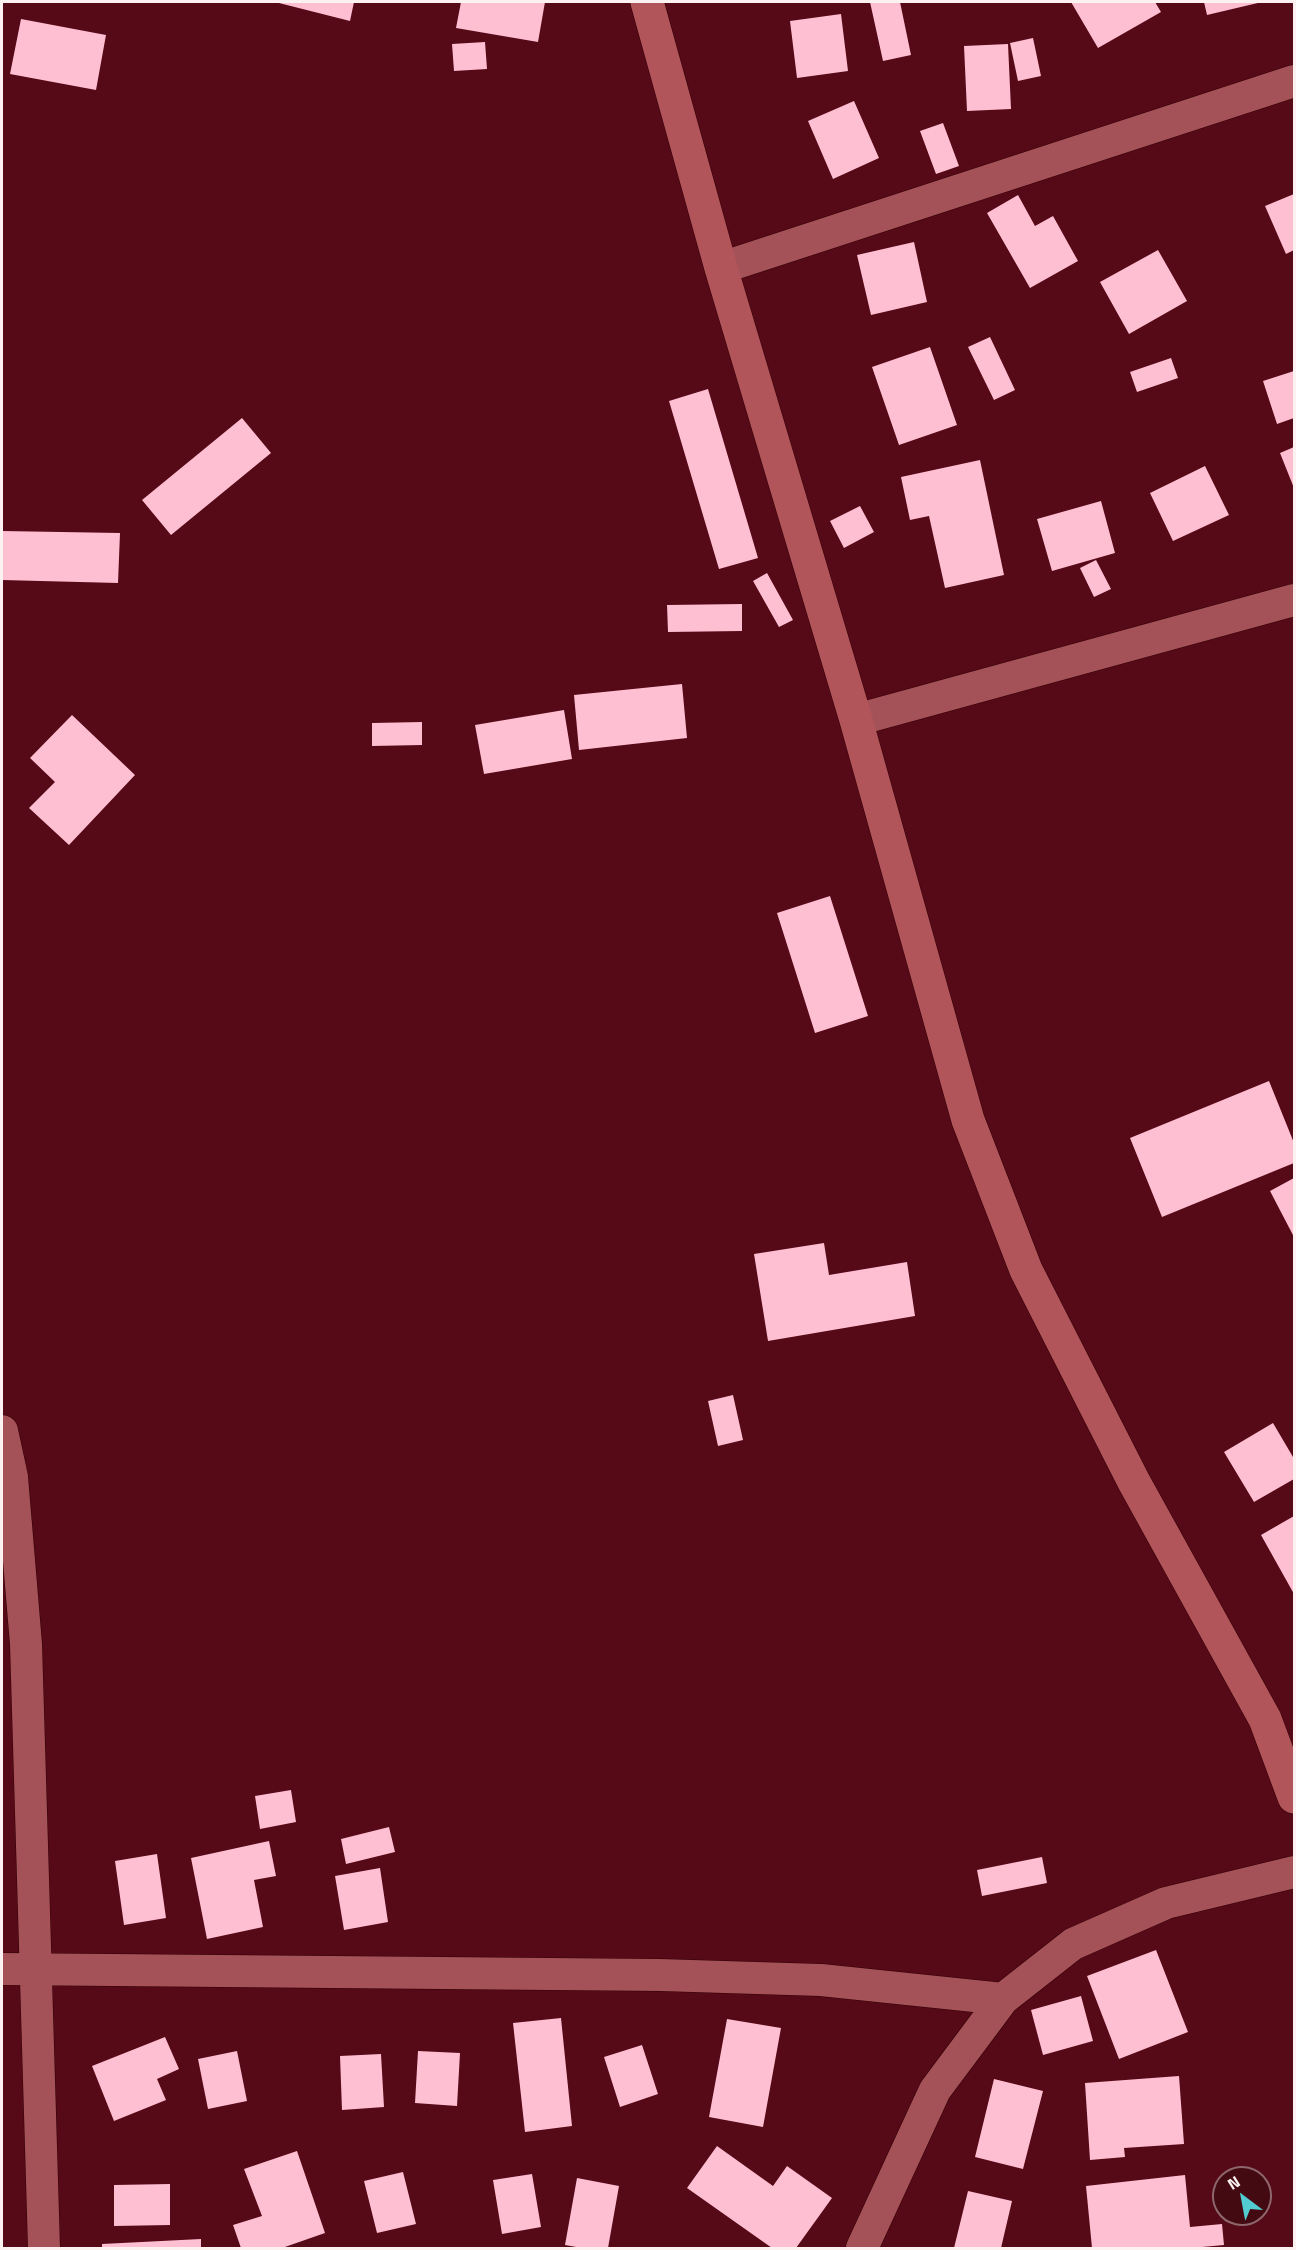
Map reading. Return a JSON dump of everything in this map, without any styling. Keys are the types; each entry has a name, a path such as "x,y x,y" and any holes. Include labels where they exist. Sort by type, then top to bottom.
{"street":[{"path":"647,2 721,268 856,720 968,1120 1026,1270 1134,1482 1265,1719 1294,1797"},
{"path":"721,268 1294,81"},
{"path":"856,720 1294,600"},
{"path":"2,1431 12,1477 14,1645 36,1968 44,2248"},
{"path":"862,2248 934,2090 1003,1999 1073,1944 1145,1912 1166,1903 1294,1872"},
{"path":"2,1969 660,1975 798,1979 1003,1999"}],"building":[{"path":"275,2 354,2 350,21"},
{"path":"461,2 545,2 538,42 456,28"},
{"path":"870,2 900,2 911,55 883,61"},
{"path":"1071,2 1155,2 1161,12 1098,48"},
{"path":"1204,2 1262,2 1207,15"},
{"path":"841,14 848,71 797,78 790,21"},
{"path":"21,19 106,35 96,90 10,74"},
{"path":"1033,38 1041,76 1018,81 1010,43"},
{"path":"485,42 487,69 454,71 452,44"},
{"path":"1008,44 1011,109 967,111 964,46"},
{"path":"854,101 879,158 833,179 808,121"},
{"path":"943,123 959,166 936,174 920,131"},
{"path":"1294,194 1294,250 1286,254 1265,206"},
{"path":"1018,195 1035,226 1053,216 1078,261 1030,288 987,213"},
{"path":"914,242 927,302 871,315 857,255"},
{"path":"1158,250 1187,301 1129,334 1100,282"},
{"path":"990,337 1015,390 994,400 968,347"},
{"path":"930,347 957,425 899,445 872,367"},
{"path":"1171,358 1178,378 1137,392 1130,372"},
{"path":"1294,371 1294,418 1277,424 1263,381"},
{"path":"708,389 758,558 719,569 669,401"},
{"path":"242,418 271,453 171,535 142,500"},
{"path":"1294,447 1294,488 1280,453"},
{"path":"980,460 1004,575 945,588 929,516 910,520 901,477"},
{"path":"1205,466 1229,515 1173,541 1150,493"},
{"path":"1101,501 1115,553 1052,571 1037,519"},
{"path":"860,506 874,532 844,548 830,521"},
{"path":"2,531 120,533 118,583 2,580"},
{"path":"1096,560 1111,589 1094,597 1080,568"},
{"path":"767,573 793,620 779,627 753,581"},
{"path":"742,604 742,631 668,632 667,605"},
{"path":"682,684 687,738 579,750 574,695"},
{"path":"564,710 572,759 484,774 475,725"},
{"path":"72,715 135,775 69,845 29,808 55,782 30,758"},
{"path":"422,722 422,745 372,746 372,723"},
{"path":"830,896 868,1016 815,1033 777,913"},
{"path":"1269,1081 1294,1143 1294,1163 1162,1217 1130,1138"},
{"path":"1294,1178 1294,1237 1270,1191"},
{"path":"824,1243 829,1275 907,1262 915,1316 768,1341 754,1254"},
{"path":"733,1395 743,1440 718,1446 708,1401"},
{"path":"1273,1423 1294,1456 1294,1479 1254,1502 1224,1452"},
{"path":"1294,1516 1294,1594 1261,1535"},
{"path":"291,1790 296,1822 260,1829 255,1796"},
{"path":"389,1827 395,1852 346,1864 341,1839"},
{"path":"269,1841 276,1876 254,1880 263,1927 207,1939 191,1858"},
{"path":"157,1854 166,1918 124,1925 115,1861"},
{"path":"1042,1857 1047,1883 982,1896 977,1870"},
{"path":"380,1868 388,1922 344,1930 335,1876"},
{"path":"1156,1950 1188,2032 1119,2059 1087,1976"},
{"path":"1081,1996 1093,2041 1043,2055 1031,2010"},
{"path":"561,2018 572,2126 525,2132 513,2023"},
{"path":"727,2019 781,2028 763,2127 709,2117"},
{"path":"165,2037 179,2069 157,2079 166,2100 114,2121 92,2066"},
{"path":"642,2045 658,2094 620,2107 604,2057"},
{"path":"237,2051 247,2101 208,2109 198,2059"},
{"path":"418,2051 460,2053 457,2106 415,2103"},
{"path":"381,2054 384,2107 342,2110 340,2056"},
{"path":"1179,2076 1184,2144 1124,2148 1125,2157 1090,2160 1085,2083"},
{"path":"994,2079 1043,2091 1023,2169 975,2157"},
{"path":"717,2146 773,2186 787,2166 832,2198 796,2248 772,2248 687,2188"},
{"path":"297,2151 325,2233 282,2248 241,2248 233,2225 262,2216 244,2169"},
{"path":"403,2172 416,2224 377,2233 364,2181"},
{"path":"532,2174 541,2227 502,2234 493,2180"},
{"path":"1185,2175 1190,2227 1222,2226 1224,2245 1191,2248 1092,2248 1086,2186"},
{"path":"577,2178 619,2186 608,2248 582,2248 565,2245"},
{"path":"170,2184 170,2225 114,2226 114,2185"},
{"path":"968,2191 1012,2201 1001,2248 954,2248"},
{"path":"201,2239 201,2248 102,2248 102,2244"}]}
